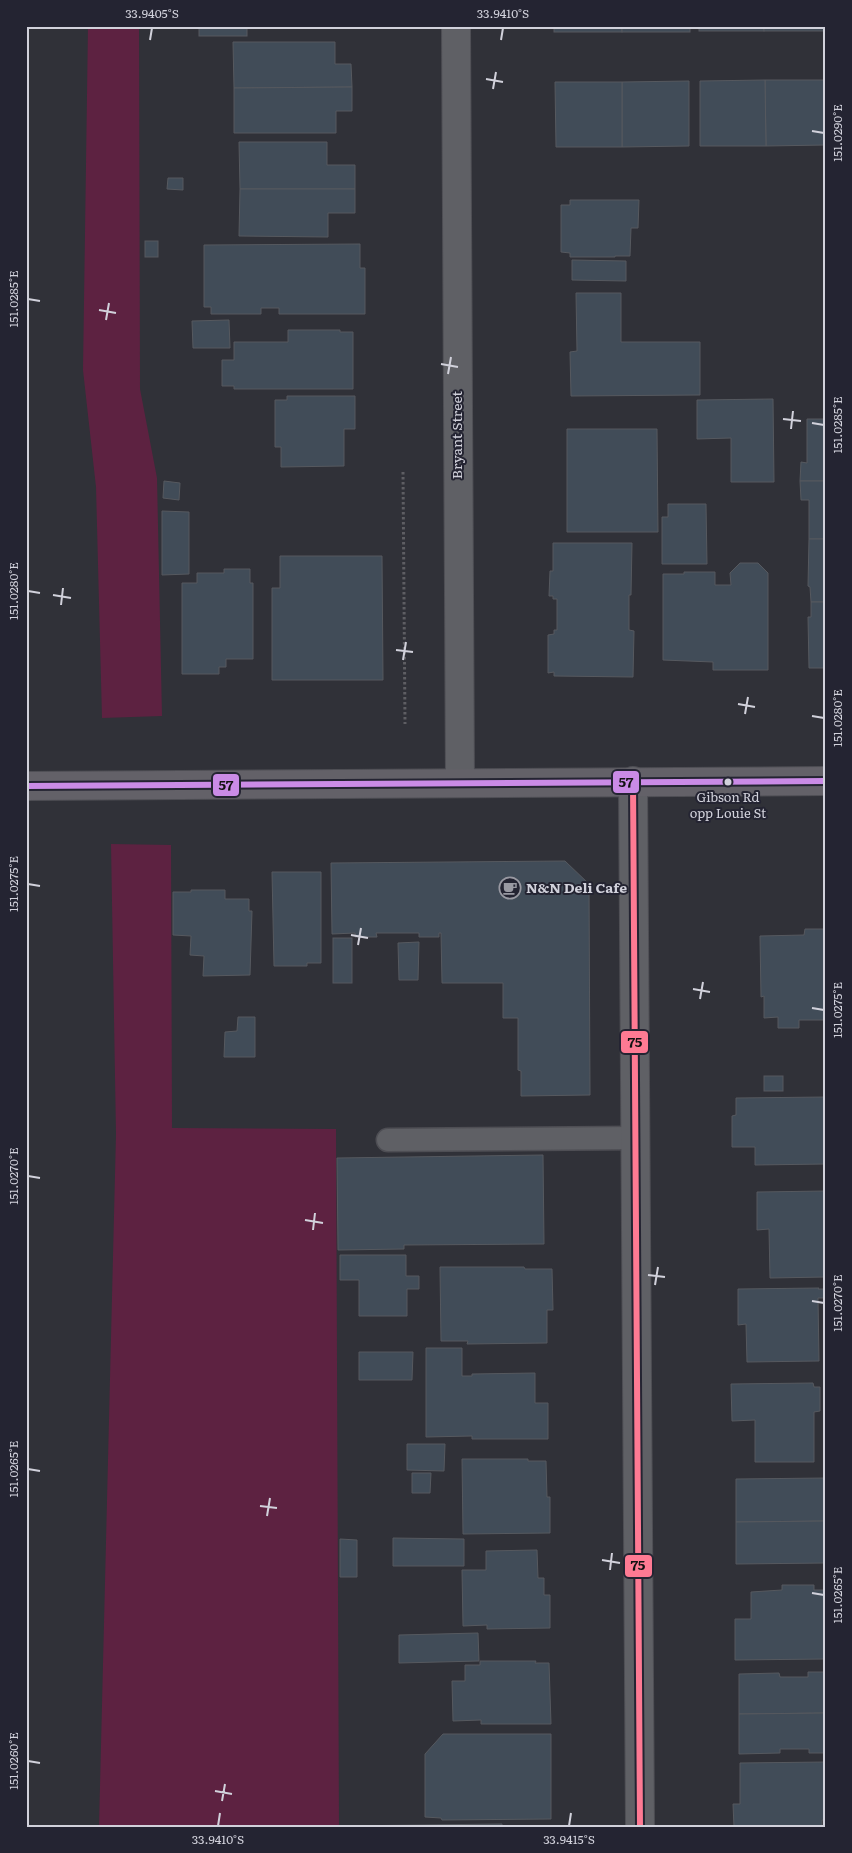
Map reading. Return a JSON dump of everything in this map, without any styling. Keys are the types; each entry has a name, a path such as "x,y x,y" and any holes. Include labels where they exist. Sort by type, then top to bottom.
{"main road":[{"path":"26,786 826,780"}],"street":[{"name":"Bryant Street","path":"456,26 460,783"},
{"path":"633,782 640,1827"}],"lane":[{"path":"388,1140 634,1138"}],"path":[{"path":"403,472 405,724"}],"shaded area":[{"path":"88,26 139,26 140,389 157,478 162,716 102,718 96,487 83,370"},
{"path":"111,844 171,845 172,1128 336,1129 339,1827 99,1827 116,1134"}],"building":[{"path":"199,26 247,26 247,36 199,36"},
{"path":"554,26 622,26 622,32 554,32"},
{"path":"622,26 690,26 690,32 622,32"},
{"path":"699,26 764,26 764,31 699,31"},
{"path":"764,26 826,26 826,31 764,31"},
{"path":"233,42 335,42 335,64 351,64 352,87 234,88"},
{"path":"765,80 826,80 826,145 766,146"},
{"path":"765,80 766,146 700,146 700,81"},
{"path":"689,81 689,146 622,147 622,82"},
{"path":"555,82 622,82 622,147 556,147"},
{"path":"352,87 352,111 336,111 336,133 234,133 234,88"},
{"path":"239,142 327,142 327,165 355,165 355,189 240,189"},
{"path":"168,178 183,178 183,190 167,189"},
{"path":"240,189 355,189 355,213 328,213 328,237 239,236"},
{"path":"570,200 639,200 638,228 631,228 630,256 570,257 570,253 561,252 561,205 570,205"},
{"path":"145,241 158,241 158,257 145,257"},
{"path":"360,244 360,268 365,268 365,314 279,314 279,308 261,308 261,314 211,314 211,307 204,307 204,245"},
{"path":"572,260 626,261 626,281 572,280"},
{"path":"576,293 621,293 621,342 700,342 700,395 571,396 570,352 577,351"},
{"path":"229,320 230,348 193,348 192,321"},
{"path":"288,330 340,330 340,332 353,332 353,389 234,389 234,386 222,386 222,360 234,360 234,342 288,342"},
{"path":"287,396 355,396 355,429 344,429 344,466 281,467 281,447 275,447 275,400 287,400"},
{"path":"773,399 774,482 731,482 731,438 697,439 697,400"},
{"path":"807,419 826,419 826,481 800,481 801,462 807,463"},
{"path":"567,429 657,429 658,532 567,532"},
{"path":"164,481 180,483 179,500 163,498"},
{"path":"800,481 826,481 826,539 809,539 809,500 801,500"},
{"path":"668,504 706,504 707,564 662,564 662,517 668,517"},
{"path":"162,511 189,512 189,574 162,575"},
{"path":"809,539 826,539 826,602 811,602 810,587 808,586"},
{"path":"553,543 632,543 629,630 634,631 633,677 554,676 554,672 548,673 548,635 554,634 554,630 557,630 557,599 549,596 550,571 553,571"},
{"path":"280,556 382,556 383,680 272,680 272,588 280,588"},
{"path":"740,563 758,563 768,573 768,670 713,670 713,662 663,660 663,574 715,572 715,585 731,585 730,573"},
{"path":"224,569 250,569 250,583 253,583 253,659 226,659 226,667 219,667 219,674 182,674 182,583 197,583 197,573 224,573"},
{"path":"811,602 826,602 826,668 809,668 808,617 811,617"},
{"path":"565,861 589,884 590,1095 521,1096 521,1071 518,1070 518,1018 503,1018 503,983 442,983 441,933 439,933 439,937 419,937 419,933 376,933 377,937 355,937 355,933 332,934 331,863"},
{"path":"272,872 321,872 321,963 307,963 307,966 274,966"},
{"path":"191,890 225,890 225,899 249,899 249,911 252,911 250,975 203,976 204,956 190,955 191,936 173,935 173,892 191,892"},
{"path":"805,929 826,929 826,1020 799,1020 799,1028 778,1028 778,1017 764,1018 764,996 761,997 760,936 804,935"},
{"path":"333,938 352,938 352,983 333,983"},
{"path":"419,942 418,980 399,980 398,943"},
{"path":"238,1017 255,1017 255,1057 224,1057 225,1032 237,1031"},
{"path":"764,1076 783,1076 783,1091 764,1091"},
{"path":"826,1097 826,1164 755,1165 755,1147 732,1147 732,1116 736,1115 736,1098"},
{"path":"543,1155 544,1244 404,1245 404,1249 338,1250 337,1158"},
{"path":"826,1191 826,1277 770,1278 769,1229 757,1230 757,1192"},
{"path":"340,1255 406,1255 406,1276 419,1276 419,1289 407,1289 407,1316 359,1316 359,1280 340,1280"},
{"path":"440,1267 552,1269 553,1310 547,1310 547,1343 467,1344 468,1341 441,1341"},
{"path":"738,1289 826,1289 826,1298 818,1298 819,1361 747,1362 746,1324 738,1325"},
{"path":"426,1348 462,1348 462,1376 472,1376 472,1374 535,1373 535,1403 548,1403 548,1439 472,1439 472,1436 426,1437"},
{"path":"359,1352 413,1352 412,1380 359,1380"},
{"path":"813,1383 814,1387 820,1387 820,1411 814,1412 814,1462 755,1462 755,1420 732,1421 731,1384"},
{"path":"407,1444 445,1444 444,1471 407,1470"},
{"path":"462,1459 528,1459 528,1461 546,1461 547,1497 550,1497 550,1533 463,1534"},
{"path":"412,1473 431,1473 430,1493 412,1493"},
{"path":"826,1478 826,1521 736,1522 736,1479"},
{"path":"826,1521 826,1563 736,1564 736,1522"},
{"path":"393,1538 464,1539 464,1566 393,1566"},
{"path":"340,1539 357,1540 357,1577 340,1577"},
{"path":"537,1550 538,1578 544,1578 544,1595 550,1595 550,1628 487,1629 487,1625 463,1626 462,1570 486,1570 486,1551"},
{"path":"782,1585 814,1585 814,1590 826,1590 826,1659 735,1660 735,1619 751,1619 751,1592 782,1590"},
{"path":"478,1633 479,1661 399,1663 399,1635"},
{"path":"480,1661 536,1661 535,1663 549,1663 551,1724 481,1724 481,1720 453,1721 452,1681 465,1681 465,1665 480,1665"},
{"path":"808,1672 826,1672 826,1713 739,1714 739,1674 779,1673 780,1677 808,1677"},
{"path":"826,1713 826,1753 809,1753 809,1749 780,1749 780,1753 739,1754 739,1714"},
{"path":"443,1734 551,1734 551,1819 442,1820 441,1818 425,1817 425,1754"},
{"path":"826,1762 826,1820 822,1820 822,1827 734,1827 733,1804 740,1804 740,1763"},
{"path":"502,1824 502,1827 340,1827 340,1826"}],"transit line":[{"name":"75","path":"633,781 640,1827"},
{"name":"57","path":"26,786 826,781"}],"place":[{"name":"Gibson Rd opp Louie St","path":"728,782"},
{"name":"N&N Deli Cafe","path":"510,888"}]}
